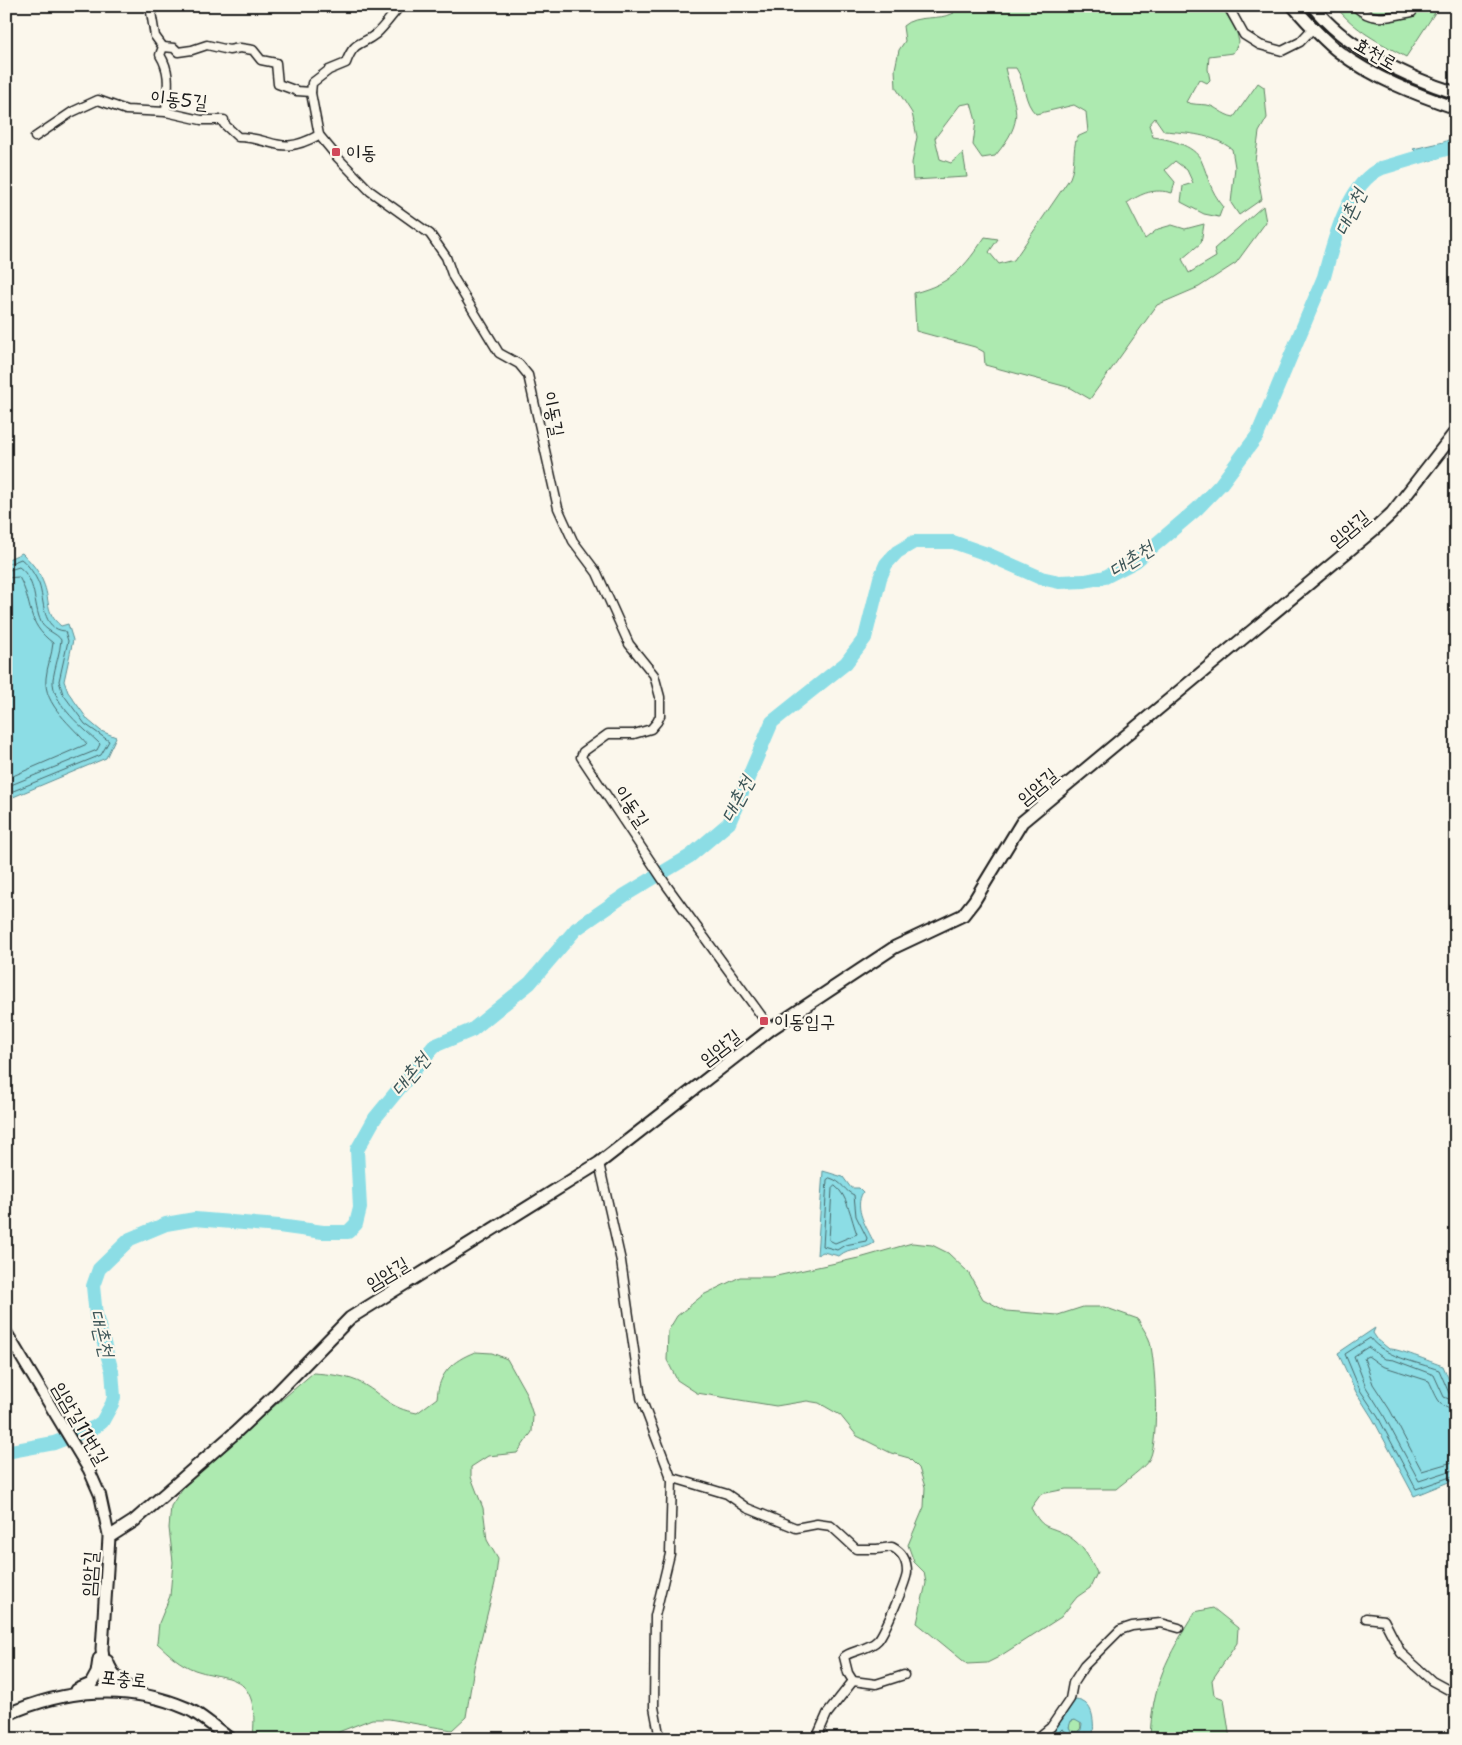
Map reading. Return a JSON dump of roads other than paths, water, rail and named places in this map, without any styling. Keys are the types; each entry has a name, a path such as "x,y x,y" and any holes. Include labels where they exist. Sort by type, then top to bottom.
{"main road":[{"name":"효천로","path":"1293,6 1338,51 1372,73 1415,94 1456,108"},
{"name":"효천로","path":"1313,6 1345,36 1377,58 1442,88 1456,92"},
{"name":"임암길","path":"106,1691 102,1649 108,1537 134,1521 237,1431 350,1318 599,1163 771,1029 895,947 962,915 974,901 1022,822 1378,527 1392,513 1456,431"},
{"path":"73,1694 79,1688 91,1684 102,1649"},
{"path":"102,1649 112,1673 118,1681 139,1695"},
{"name":"포충로","path":"6,1715 51,1698 106,1691 139,1695 187,1708 230,1739"}],"street":[{"path":"150,6 155,36 163,47 174,48 178,52 207,45 229,50 240,48 253,50 255,56 261,60 276,63 278,84 297,92 312,92"},
{"path":"319,135 312,83 317,77 346,63 354,48 360,42 375,34 400,6"},
{"path":"1228,6 1244,35 1260,45 1282,51 1300,42 1313,28"},
{"path":"1355,6 1368,16 1374,18 1412,12"},
{"path":"163,47 160,56 168,69 169,77 166,112"},
{"name":"이동5길","path":"35,137 72,112 98,100 126,110 166,112 196,119 224,120 224,124 238,137 253,137 275,146 298,145 319,135"},
{"name":"이동길","path":"319,135 370,191 430,234 446,257 452,277 499,353 519,364 528,375 558,508 573,541 597,573 626,639 654,675 660,697 660,716 650,729 634,734 608,734 583,752 581,757 667,886 771,1029"},
{"path":"599,1163 621,1262 641,1398 670,1477 670,1554 655,1616 654,1707 660,1739"},
{"name":"임암길11번길","path":"6,1332 82,1457 100,1495 108,1537"},
{"path":"670,1477 727,1494 747,1508 796,1528 817,1524 831,1526 856,1549 877,1550 892,1546 899,1551 906,1561 907,1574 888,1625 874,1643 844,1657 848,1673 853,1681"},
{"path":"1366,1618 1384,1620 1401,1653 1432,1681 1456,1694"},
{"path":"1036,1739 1051,1727 1070,1699 1073,1683 1084,1666 1120,1630 1132,1626 1161,1622 1179,1628"},
{"path":"853,1681 876,1684 904,1675"},
{"path":"816,1739 827,1714 853,1681"}],"water":[{"path":"1456,136 1456,151 1427,162 1413,149 1444,142"},
{"path":"22,553 41,578 52,616 61,626 68,624 73,640 64,681 68,692 88,720 101,731 116,737 106,758 6,800 6,560"},
{"path":"823,1171 843,1177 851,1188 859,1188 863,1192 860,1198 860,1211 874,1243 848,1251 839,1256 823,1252 817,1255"},
{"path":"1375,1328 1373,1333 1377,1339 1389,1349 1443,1366 1456,1396 1456,1479 1414,1496 1373,1419 1356,1392 1338,1353"},
{"path":"1075,1700 1082,1701 1092,1714 1093,1739 1044,1739 1061,1721","holes":["1075,1720 1082,1724 1081,1730 1077,1732 1071,1731 1069,1727 1071,1721"]}],"waterway":[{"name":"대촌천","path":"6,1452 54,1443 95,1427 102,1422 114,1397 112,1371 96,1316 93,1286 99,1269 130,1239 166,1224 195,1219 279,1226 323,1232 348,1232 356,1224 360,1208 357,1150 375,1118 434,1046 472,1030 530,983 576,929 625,895 690,856 729,823 772,722 846,663 865,638 880,578 886,564 897,552 914,542 953,542 987,554 1041,578 1059,582 1085,581 1105,577 1136,561 1197,509 1221,484 1257,436 1324,277 1337,231 1351,200 1360,186 1370,175 1382,168 1456,146"}],"place":[{"name":"이동","path":"336,152"},
{"name":"이동입구","path":"764,1021"}]}
